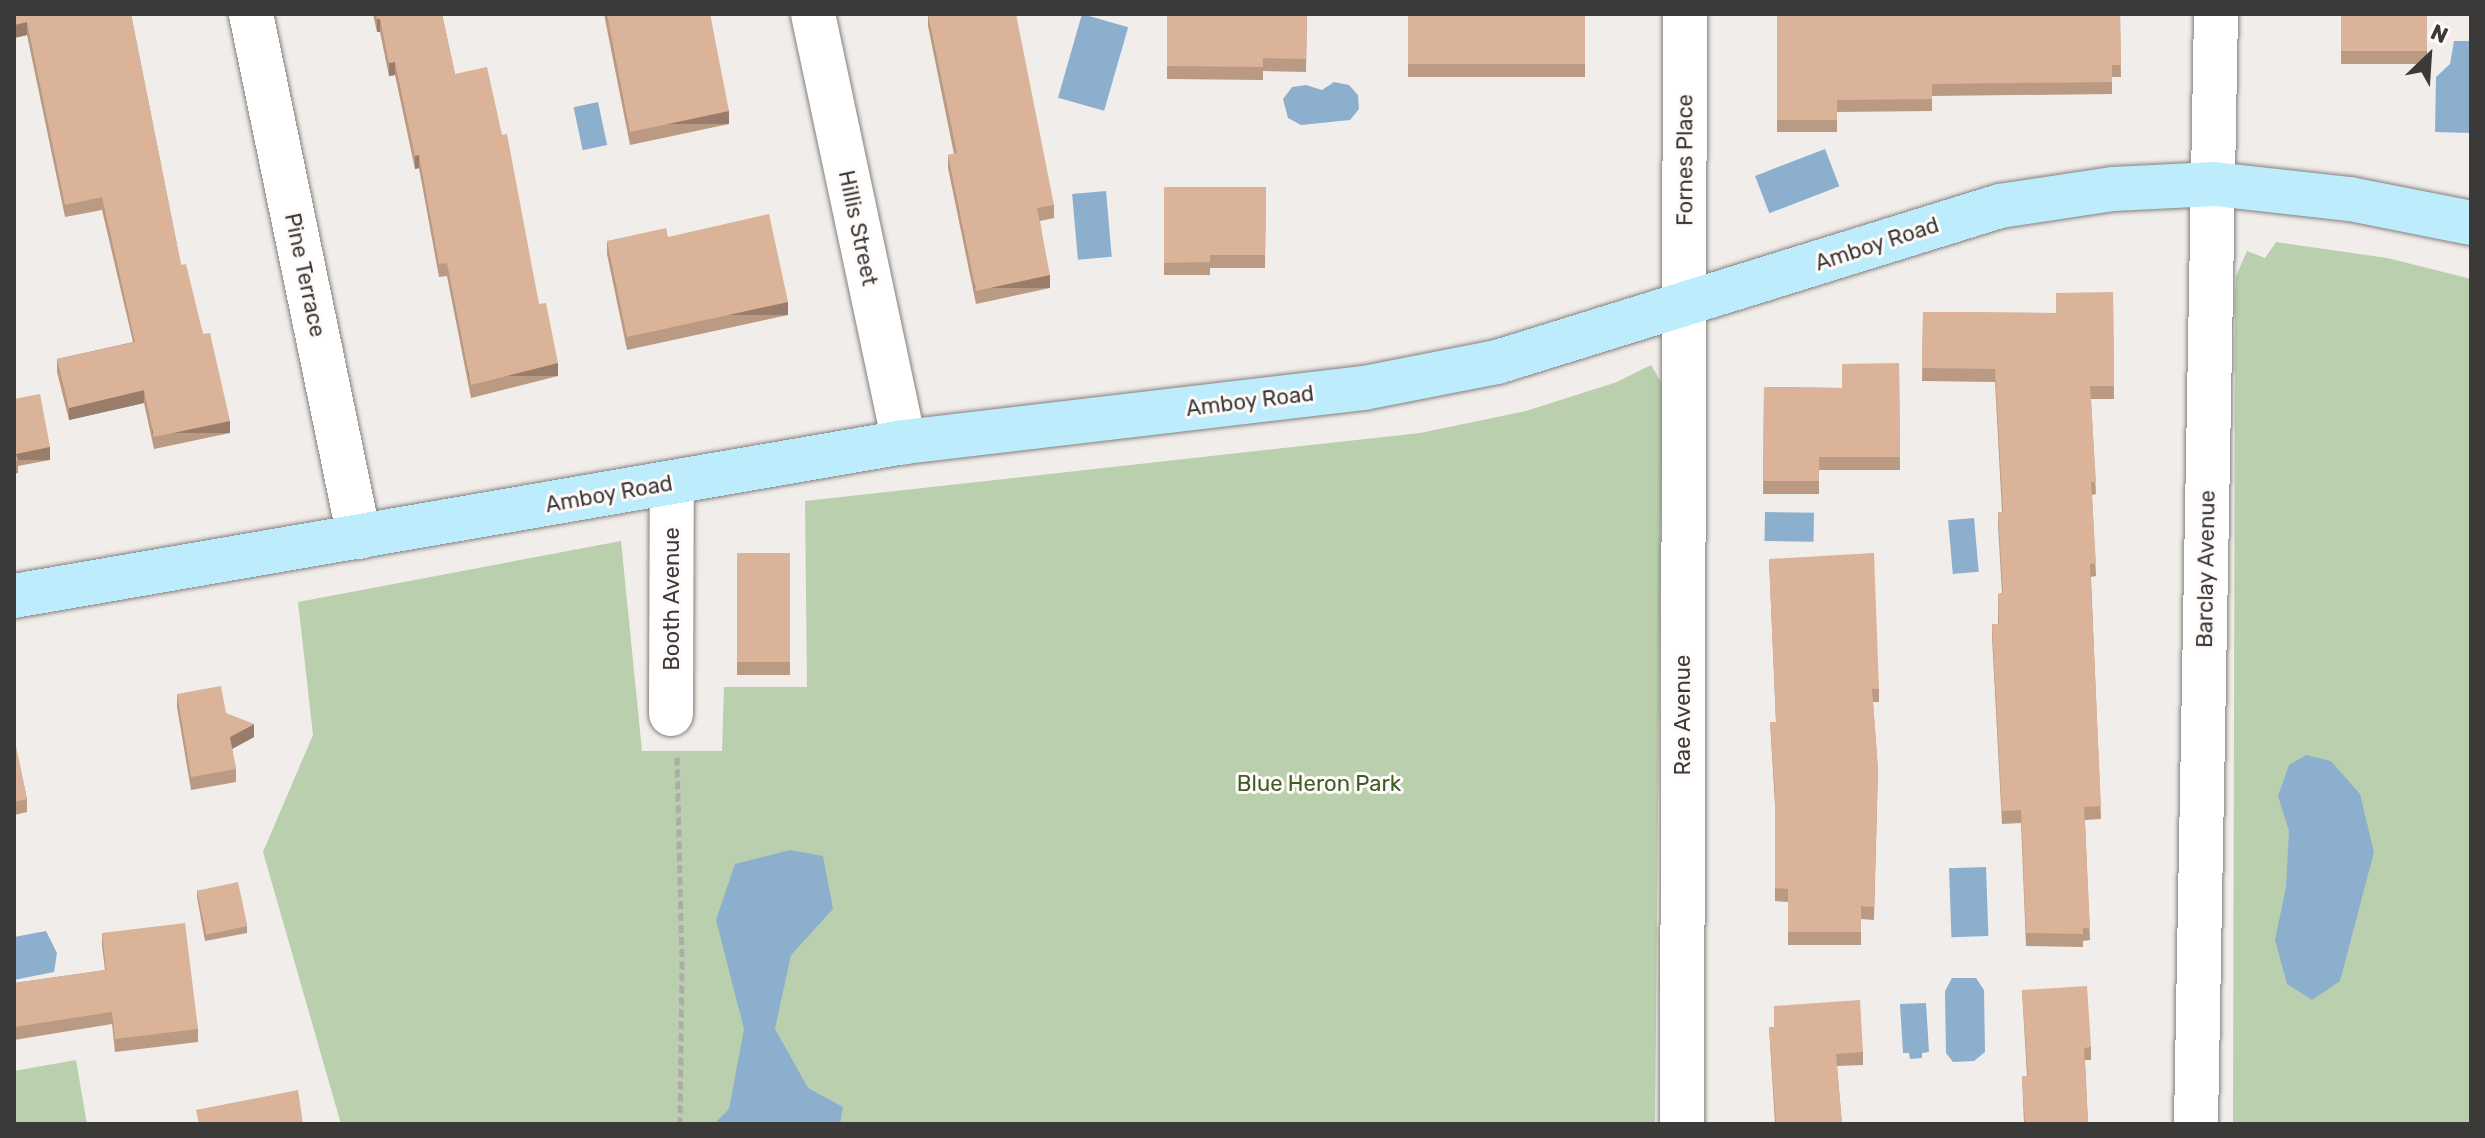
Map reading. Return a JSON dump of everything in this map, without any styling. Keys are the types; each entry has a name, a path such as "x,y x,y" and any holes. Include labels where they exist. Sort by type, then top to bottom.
{"main road":[{"name":"Amboy Road","path":"14,596 904,442 1364,388 1497,362 2000,206 2113,189 2214,184 2350,199 2471,223"}],"street":[{"name":"Pine Terrace","path":"251,14 359,537"},
{"name":"Hillis Street","path":"813,14 904,442"},
{"name":"Fornes Place","path":"1684,306 1685,14"},
{"name":"Barclay Avenue","path":"2196,1124 2216,14"},
{"name":"Rae Avenue","path":"1682,1124 1684,306"},
{"name":"Booth Avenue","path":"671,714 672,483"}],"path":[{"path":"671,714 679,783 680,1124"}],"green space":[{"path":"2276,242 2387,258 2471,279 2471,1124 2233,1124 2235,296 2236,276 2247,251 2265,258"},
{"name":"Blue Heron Park","path":"1651,365 1661,382 1662,396 1655,1124 341,1124 263,852 313,735 298,602 621,541 642,751 722,751 724,687 807,687 805,501 1420,433 1526,411 1617,382"},
{"path":"76,1060 87,1124 14,1124 14,1071"}],"water":[{"path":"1082,14 1128,27 1104,111 1058,98"},
{"path":"2454,41 2471,41 2471,133 2435,132 2436,77 2450,64"},
{"path":"1334,82 1349,85 1358,95 1359,109 1350,120 1301,125 1288,118 1283,99 1292,87 1306,85 1322,90"},
{"path":"598,102 607,145 583,150 574,107"},
{"path":"1825,149 1839,186 1769,213 1755,176"},
{"path":"1106,191 1112,257 1078,260 1072,194"},
{"path":"1765,512 1814,513 1813,542 1764,541"},
{"path":"1974,518 1979,572 1953,574 1948,520"},
{"path":"2306,755 2331,761 2360,794 2374,852 2340,981 2312,1000 2287,984 2275,940 2286,887 2289,831 2278,796 2289,765"},
{"path":"790,850 823,856 833,909 791,955 775,1029 808,1088 843,1107 840,1124 714,1124 729,1109 744,1029 716,920 735,864"},
{"path":"1986,867 1988,936 1951,937 1949,868"},
{"path":"46,931 57,953 54,972 14,980 14,937"},
{"path":"1952,978 1976,978 1984,990 1985,1052 1974,1061 1953,1062 1946,1053 1945,991"},
{"path":"1926,1003 1929,1052 1922,1053 1922,1058 1910,1059 1909,1053 1903,1053 1900,1004"}],"building":[{"path":"14,14 131,14 181,265 186,264 203,334 210,333 230,421 154,437 144,390 69,408 57,359 135,342 102,197 65,205 27,22 14,25"},
{"path":"376,14 442,14 455,74 487,67 502,135 507,134 539,304 546,303 558,363 471,385 447,263 439,264 419,155 415,156 395,62 389,63 380,19"},
{"path":"607,14 710,14 729,111 630,132"},
{"path":"928,14 1016,14 1054,205 1037,208 1050,275 976,291 948,155 957,153"},
{"path":"1167,14 1307,14 1306,59 1263,58 1263,67 1167,66"},
{"path":"1408,14 1585,14 1585,64 1408,64"},
{"path":"1777,14 2120,14 2121,65 2112,65 2112,82 1932,84 1932,99 1837,100 1837,120 1777,120"},
{"path":"2341,14 2427,14 2427,51 2341,51"},
{"path":"1164,187 1266,187 1265,255 1210,255 1210,262 1164,263"},
{"path":"769,214 788,302 627,337 607,241 666,228 668,237"},
{"path":"2113,292 2114,386 2090,386 2096,482 2091,482 2096,563 2090,564 2101,806 2084,807 2090,928 2083,928 2083,934 2026,933 2021,810 2002,811 1992,624 1999,624 1998,594 2003,593 1998,512 2003,512 1995,369 1922,368 1923,312 2056,313 2056,293"},
{"path":"1899,363 1900,457 1819,457 1819,481 1763,481 1764,387 1842,388 1842,364"},
{"path":"40,394 50,447 16,454 18,460 14,461 14,399"},
{"path":"737,553 790,553 790,662 737,662"},
{"path":"1874,553 1879,689 1872,689 1878,770 1874,907 1861,906 1861,932 1788,932 1788,889 1775,888 1775,792 1770,722 1776,722 1769,559"},
{"path":"221,686 226,713 254,724 230,737 236,769 191,777 177,694"},
{"path":"14,738 27,799 14,802"},
{"path":"238,882 247,926 206,935 197,891"},
{"path":"185,923 198,1029 115,1039 112,1012 14,1027 14,983 106,970 102,933"},
{"path":"2087,986 2091,1047 2084,1048 2088,1124 2025,1124 2022,1076 2028,1076 2022,990"},
{"path":"1860,1000 1863,1052 1836,1054 1842,1124 1776,1124 1769,1027 1774,1027 1774,1006"},
{"path":"298,1090 303,1124 199,1124 196,1110"}]}
